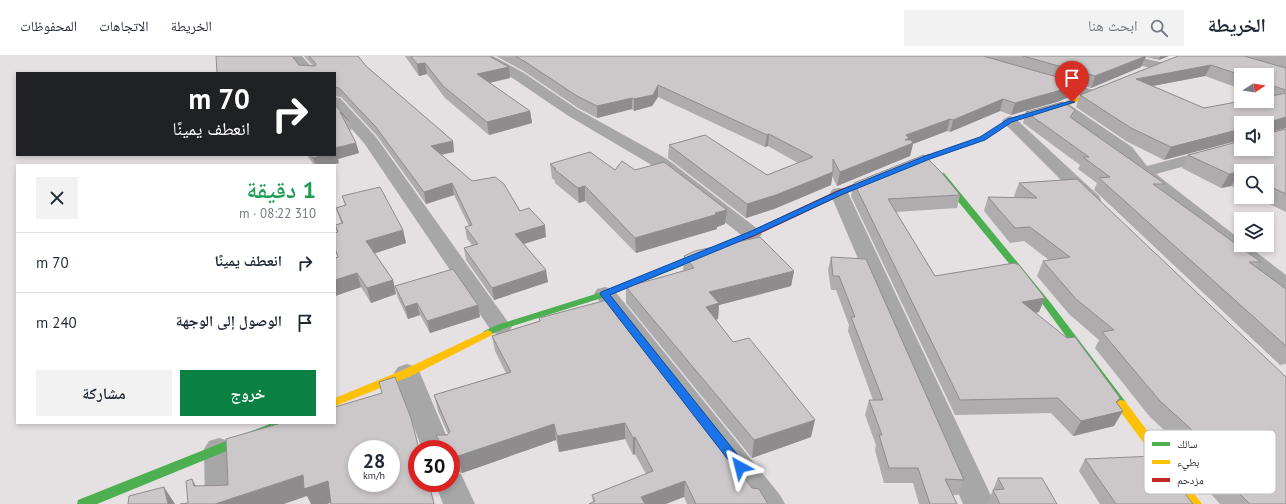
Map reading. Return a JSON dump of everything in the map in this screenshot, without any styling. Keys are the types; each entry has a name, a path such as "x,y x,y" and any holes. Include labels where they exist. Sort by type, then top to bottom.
{"main road":[{"path":"1146,72 1162,65"},
{"path":"336,402 407,373 500,327 605,294 752,234 839,193 932,163 983,138 1010,121 1062,106 1112,85"},
{"path":"932,163 1046,304 1144,435"},
{"path":"83,504 282,424"},
{"path":"1188,494 1196,504"}],"street":[{"path":"295,56 309,72"},
{"path":"484,56 519,76 572,112 661,163 752,234"},
{"path":"1118,56 1162,65"},
{"path":"1031,76 1092,94"},
{"path":"336,102 370,140 500,327"},
{"path":"1062,106 1126,151 1143,172 1286,286"},
{"path":"1010,121 1108,215"},
{"path":"1143,172 1234,148"},
{"path":"839,193 979,504"},
{"path":"605,294 769,504"},
{"path":"407,373 433,440"},
{"path":"219,449 221,504"},
{"path":"454,492 459,504"}],"building":[{"path":"216,56 292,56 299,65 315,66 316,64 309,56 358,56 366,66 453,141 431,146 472,181 495,177 504,184 520,211 529,208 545,225 515,234 546,270 492,288 464,248 478,244 465,227 472,225 452,183 424,192 375,126 339,88 336,87 336,72 217,72"},
{"path":"411,56 489,56 509,67 477,74 530,111 487,122 443,86 425,63 417,64"},
{"path":"515,56 983,56 1078,83 1061,90 1015,103 1003,99 953,120 950,119 906,135 909,138 905,140 911,140 913,143 840,172 833,159 833,172 776,195 747,204 669,145 705,135 767,175 813,157 769,134 767,135 658,85 653,95 597,106 577,96"},
{"path":"1023,56 1146,56 1095,76"},
{"path":"1178,56 1244,56 1286,68 1286,90 1274,86 1274,68 1234,68 1234,73 1211,65 1136,79 1204,108 1234,102 1234,108 1274,108 1274,96 1286,93 1286,117 1274,121 1274,116 1234,116 1234,131 1171,147 1131,128 1080,95"},
{"path":"1063,102 1075,110 1070,117 1165,184 1153,184 1234,242 1234,252 1247,252 1261,262 1249,262 1286,289 1286,346 1099,178 1110,177 1083,157 1089,157 1026,112"},
{"path":"336,106 349,121 340,112 356,143 336,148"},
{"path":"1286,129 1286,194 1274,188 1274,164 1234,164 1234,173 1229,174 1188,155 1234,143 1234,156 1274,156 1274,132"},
{"path":"590,152 615,170 622,161 635,170 664,162 727,210 715,213 718,214 635,238 585,186 578,188 550,164"},
{"path":"924,155 942,173 960,195 888,199 935,276 1014,263 1019,265 1045,298 1022,302 1067,338 1075,337 1120,398 1116,402 1123,411 1081,421 1058,398 960,400 854,183"},
{"path":"1077,179 1286,377 1286,504 1250,504 1240,494 1276,494 1276,430 1192,430 1160,401 1102,332 1114,330 1076,299 1043,261 1070,257 1030,227 1015,228 988,197 1037,198 1019,183"},
{"path":"380,187 403,230 366,241 393,280 367,288 357,273 336,280 336,258 338,257 336,251 336,233 338,232 336,225 343,223 336,208 346,205 342,196"},
{"path":"760,237 794,271 709,292 719,303 706,307 733,342 749,338 815,420 754,440 626,287 694,268 684,256 695,251"},
{"path":"831,257 866,259 964,480 945,479 957,504 930,504 918,468 889,468 879,435 882,435 869,400 883,400 851,317 855,317 839,276 833,276"},
{"path":"453,269 478,305 427,321 417,303 405,307 395,286"},
{"path":"607,300 752,488 759,489 768,504 696,504 685,481 641,497 645,504 589,504 595,501 592,495 653,471 635,437 633,438 625,423 557,436 554,424 460,455 460,440 438,440 436,435 447,435 450,432 434,395 511,372 492,336 540,321 539,318"},
{"path":"395,377 411,418 417,440 408,440 408,492 431,492 434,504 331,504 328,481 304,489 303,475 215,504 180,504 188,503 186,481 192,479 194,486 228,485 226,439 278,424 336,424 336,407 382,393 379,382"},
{"path":"1144,456 1144,494 1185,494 1193,504 1116,504 1085,459"},
{"path":"998,478 1042,478 1057,504 1000,504 993,490 1004,489"},
{"path":"164,487 168,504 128,504 129,496"}],"traffic: fast":[{"path":"941,175 1047,304 1121,404"},
{"path":"488,333 500,327 605,294 684,262"},
{"path":"83,504 282,424"}],"traffic: slow":[{"path":"929,156 983,138 1010,121 1062,106 1106,88"},
{"path":"336,402 407,373 488,333"},
{"path":"1121,404 1144,435"},
{"path":"1188,494 1196,504"}],"traffic: jam":[{"path":"684,262 752,234 839,193 929,156"}],"route":[{"path":"740,467 605,294 752,234 839,193 927,157 983,138 1010,121 1072,102"}]}
